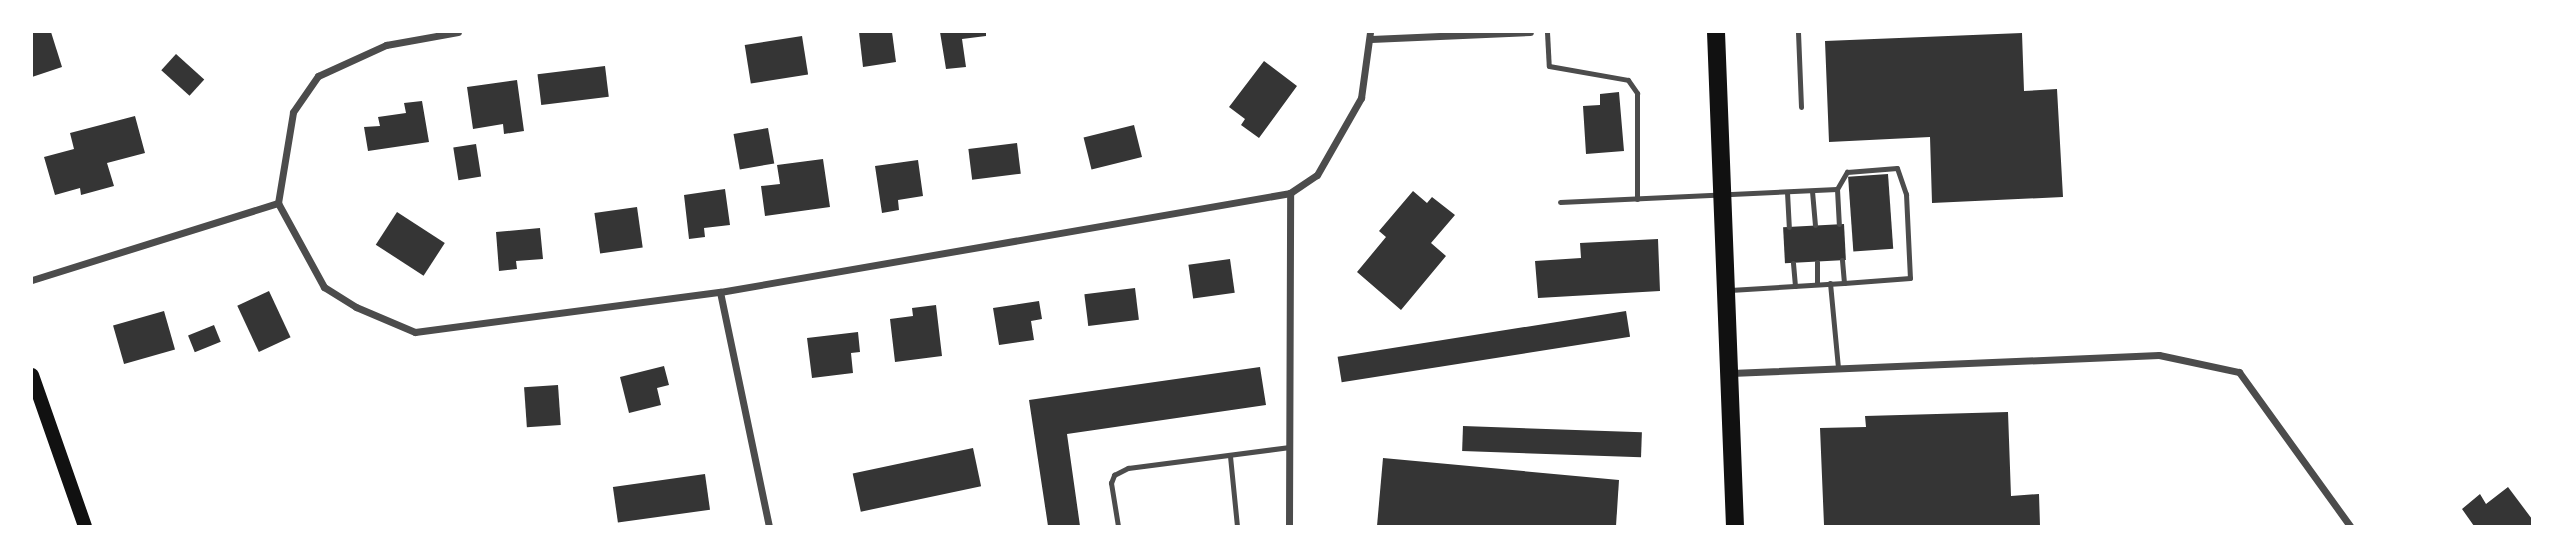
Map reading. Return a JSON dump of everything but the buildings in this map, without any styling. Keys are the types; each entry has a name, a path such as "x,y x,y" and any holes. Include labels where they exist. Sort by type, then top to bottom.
{"main road":[{"path":"1716,32 1735,527"},
{"path":"32,375 85,527"}],"street":[{"path":"458,32 386,46 318,76 293,112 278,203 324,287 356,307 415,332 720,292 1290,193 1317,174 1361,98 1371,35 1530,32"},
{"path":"1289,527 1290,193"},
{"path":"32,280 278,203"},
{"path":"720,292 769,527"},
{"path":"1730,373 2159,355 2239,372 2350,527"}],"lane":[{"path":"1547,32 1549,66 1628,80 1637,93 1637,199"},
{"path":"1798,32 1801,107"},
{"path":"1727,290 1910,278 1906,194 1896,168 1847,172 1837,189 1839,224"},
{"path":"1559,202 1723,197 1837,189"},
{"path":"1812,191 1815,225"},
{"path":"1787,192 1789,227"},
{"path":"1842,260 1844,283"},
{"path":"1817,262 1817,284"},
{"path":"1793,263 1795,286"},
{"path":"1830,283 1838,368"},
{"path":"1118,527 1111,483 1114,475 1128,468 1290,447"},
{"path":"1230,456 1237,527"}]}
